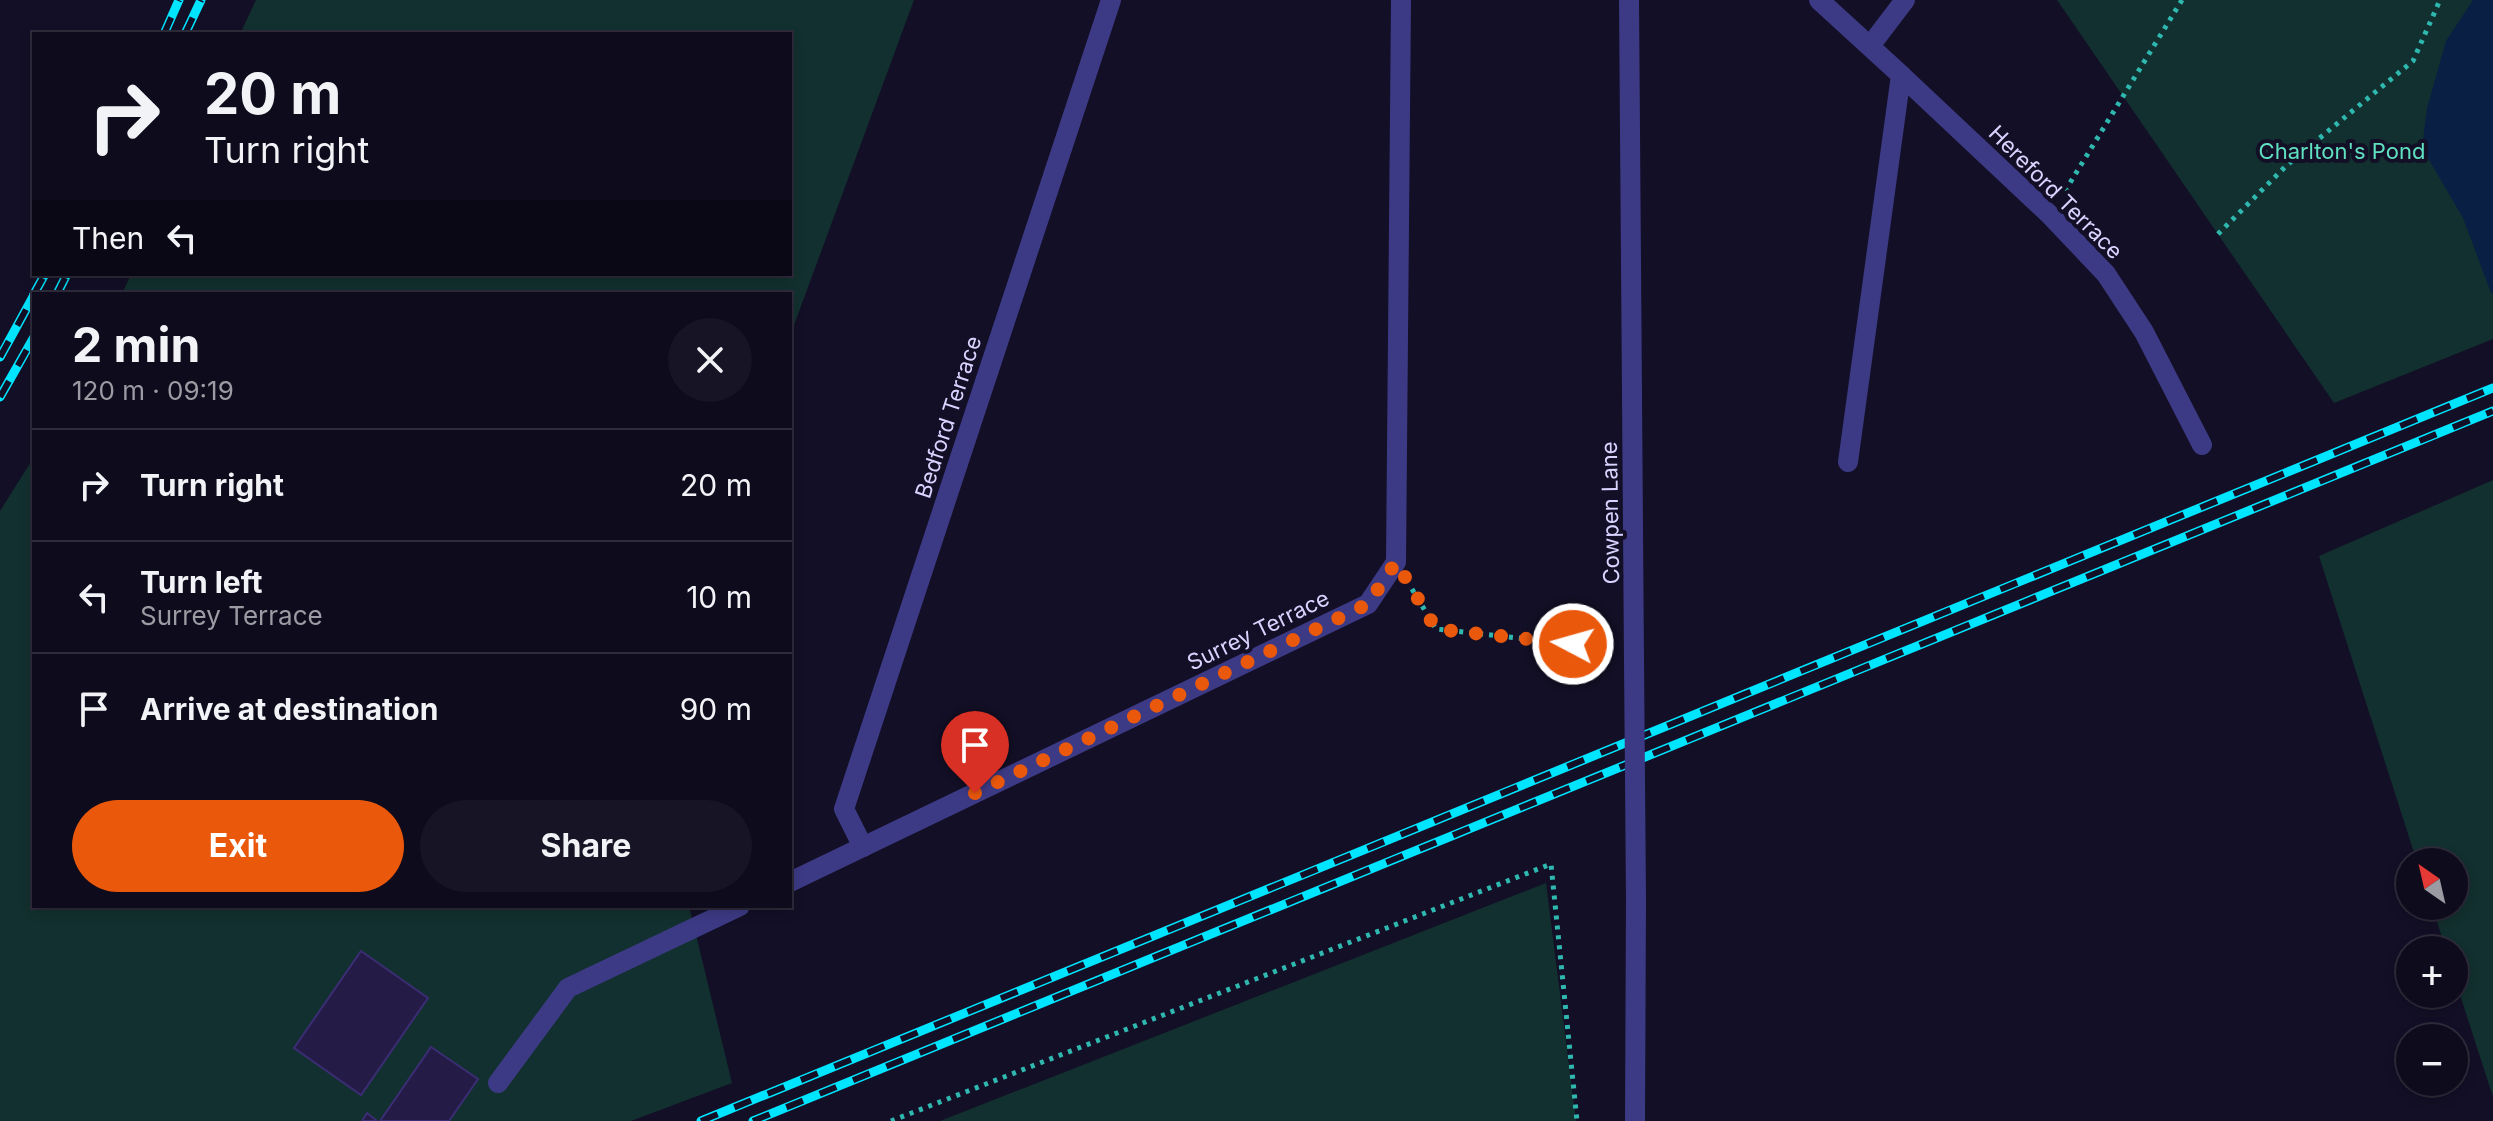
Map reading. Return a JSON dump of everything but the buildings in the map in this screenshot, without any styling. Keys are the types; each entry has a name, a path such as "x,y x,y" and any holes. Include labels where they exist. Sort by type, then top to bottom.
{"street":[{"name":"Bedford Terrace","path":"863,847 844,809 1111,0"},
{"path":"1396,562 1401,0"},
{"name":"Cowpen Lane","path":"1629,0 1635,1121"},
{"name":"Hereford Terrace","path":"1819,0 2051,216 2106,274 2144,332 2202,445"},
{"path":"1870,46 1905,0"},
{"path":"1848,462 1901,75"},
{"name":"Surrey Terrace","path":"792,881 1368,604 1396,562"},
{"path":"498,1083 568,988 736,908"}],"path":[{"path":"2051,216 2182,0"},
{"path":"2218,234 2287,165 2413,61 2440,0"},
{"path":"1396,562 1436,629 1573,644"},
{"path":"891,1121 1551,864 1577,1121"}],"green space":[{"path":"256,0 914,0 792,331 792,292 123,292 130,276 792,276 792,32 241,32"},
{"name":"Charlton's Pond","path":"2057,0 2493,0 2493,339 2334,403"},
{"path":"32,460 32,908 689,908 732,1083 631,1121 0,1121 0,511"},
{"path":"2493,480 2493,1097 2464,1008 2468,1008 2468,936 2442,936 2436,920 2468,920 2468,848 2413,848 2319,556"},
{"path":"1546,883 1576,1121 940,1121"}],"water":[{"name":"Charlton's Pond","path":"2473,0 2493,0 2493,293 2463,218 2422,148 2427,108 2446,41"}],"railway":[{"path":"165,32 179,0"},
{"path":"186,32 201,0"},
{"path":"35,292 44,276"},
{"path":"58,292 66,276"},
{"path":"0,357 32,299"},
{"path":"0,397 32,341"},
{"path":"701,1121 2493,388"},
{"path":"753,1121 2493,411"}],"route":[{"path":"975,793 1368,604 1396,562 1436,629 1573,644"}]}
